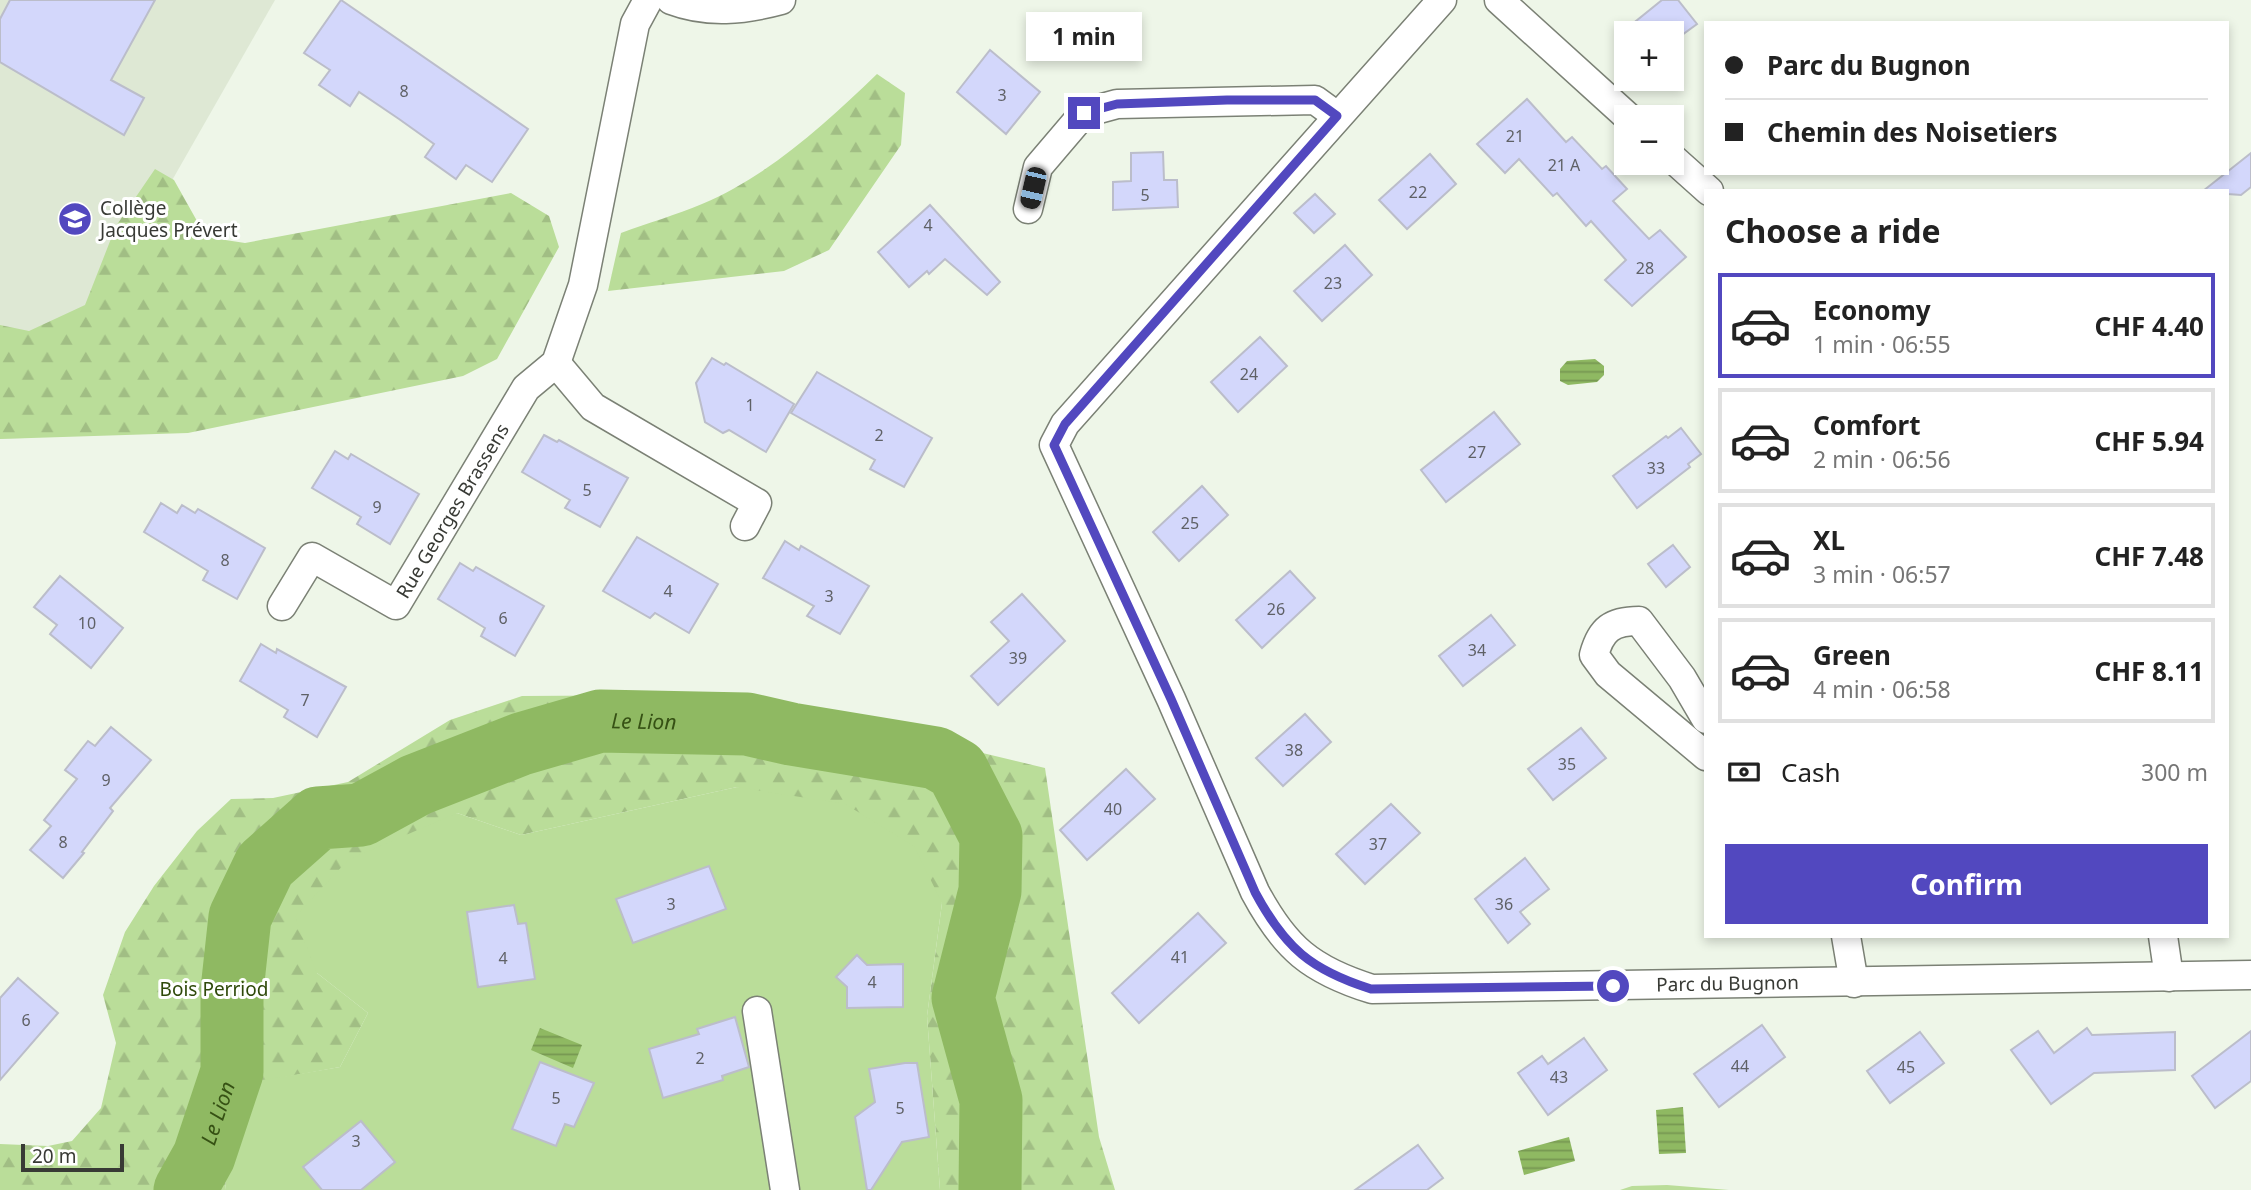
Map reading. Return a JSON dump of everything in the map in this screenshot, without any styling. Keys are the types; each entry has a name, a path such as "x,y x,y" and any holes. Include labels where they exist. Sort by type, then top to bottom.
{"street":[{"path":"648,0 635,24 583,285 556,363 593,407 757,503 745,526"},
{"path":"671,0 708,9 731,10 781,0"},
{"name":"Parc du Bugnon","path":"1442,0 1065,424 1054,445 1171,699 1255,892 1271,921 1291,946 1338,979 1371,989 2251,975"},
{"path":"1499,0 1615,105"},
{"path":"1028,209 1038,167 1084,113 1117,104 1315,100 1337,116"},
{"path":"1684,169 1707,189"},
{"name":"Rue Georges Brassens","path":"282,606 312,557 396,606 526,388 556,363"},
{"path":"1704,716 1682,678 1639,621 1616,624 1598,638 1594,655 1608,674 1704,754"},
{"path":"1846,938 1854,983"},
{"path":"2163,938 2169,978"},
{"path":"757,1011 785,1190"}],"shaded area":[{"name":"Collège Jacques Prévert","path":"0,0 275,0 25,438 0,439"},
{"path":"1595,359 1604,366 1604,375 1597,382 1568,385 1560,381 1560,369 1567,361"},
{"path":"540,1028 582,1045 573,1068 531,1050"},
{"path":"1683,1107 1686,1153 1659,1154 1656,1110"},
{"path":"1569,1137 1575,1161 1524,1175 1518,1151"}],"green space":[{"path":"877,74 905,93 901,145 829,250 784,271 608,291 621,233 702,204 751,178 796,147"},
{"path":"155,169 174,180 206,237 245,243 511,193 549,216 559,247 497,359 463,376 188,433 0,439 0,325 29,331 85,305 116,226"},
{"name":"Bois Perriod","path":"681,695 808,711 1045,768 1099,1137 1115,1190 940,1190 927,1016 942,903 737,787 521,835 457,813 317,973 368,1013 340,1067 258,1082 230,1144 225,1190 0,1190 0,1144 48,1146 72,1141 101,1108 116,1043 103,995 125,932 154,886 197,831 231,799 273,798 348,782 450,720 522,696"},
{"path":"737,787 845,804 914,846 942,903 927,1016 940,1190 225,1190 230,1144 258,1081 340,1067 368,1013 317,973 295,917 348,860 457,813 521,835"},
{"path":"1667,1185 1729,1190 1620,1190 1632,1186"}],"building":[{"path":"10,0 155,0 111,80 144,98 124,135 0,62 0,19"},
{"path":"341,0 528,129 492,182 466,165 456,179 425,157 434,144 399,119 359,92 350,106 319,85 330,70 304,53"},
{"path":"1662,0 1678,0 1697,24 1684,34 1684,21 1636,21"},
{"path":"990,50 1040,92 1006,134 957,92"},
{"path":"1527,99 1566,142 1572,137 1602,169 1606,166 1627,189 1613,201 1649,239 1660,230 1686,257 1632,306 1605,280 1626,260 1591,221 1586,226 1557,193 1553,196 1519,159 1505,173 1477,144"},
{"path":"1163,152 1164,180 1177,180 1178,207 1113,210 1113,182 1131,181 1131,153"},
{"path":"2251,153 2251,187 2241,195 2229,194 2229,189 2206,189 2223,175 2229,175 2229,170"},
{"path":"1430,154 1456,184 1407,229 1379,200"},
{"path":"1315,194 1335,214 1314,233 1294,213"},
{"path":"930,205 1000,282 987,295 945,259 909,287 878,252"},
{"path":"1345,245 1372,275 1322,321 1294,291"},
{"path":"1260,337 1287,366 1238,412 1211,382"},
{"path":"712,358 724,365 726,363 794,404 766,452 729,430 723,433 705,422 696,383"},
{"path":"817,372 932,438 904,487 870,469 875,460 791,413"},
{"path":"1494,412 1520,444 1446,502 1421,470"},
{"path":"1681,428 1701,454 1688,464 1690,467 1637,508 1613,476 1666,436 1668,438"},
{"path":"544,435 557,442 559,440 628,478 600,527 565,508 570,500 522,472"},
{"path":"335,451 348,459 351,454 419,494 390,544 357,524 361,517 312,488"},
{"path":"1202,486 1228,515 1179,561 1153,532"},
{"path":"161,503 177,513 182,505 195,513 198,509 265,548 237,599 203,580 208,571 144,532"},
{"path":"637,537 718,584 689,633 655,613 650,618 603,591"},
{"path":"785,541 799,550 801,546 869,586 840,634 807,616 814,606 763,578"},
{"path":"1673,545 1690,567 1666,587 1648,564"},
{"path":"460,563 473,571 476,567 544,606 515,656 481,636 485,628 438,599"},
{"path":"1290,571 1315,598 1262,648 1236,620"},
{"path":"60,576 123,628 91,668 50,634 57,625 34,607"},
{"path":"1022,594 1065,641 998,705 971,676 1009,641 991,622"},
{"path":"1491,615 1515,645 1463,686 1439,656"},
{"path":"261,644 276,653 277,649 346,687 317,737 284,717 288,710 240,681"},
{"path":"1305,714 1331,742 1283,786 1256,758"},
{"path":"111,727 151,760 110,808 113,811 63,878 30,850 51,826 44,820 77,779 65,770 88,741 95,746"},
{"path":"1581,728 1606,758 1553,800 1528,769"},
{"path":"1126,769 1155,799 1087,860 1060,830"},
{"path":"1391,804 1420,833 1365,884 1336,854"},
{"path":"1525,858 1549,889 1520,912 1530,924 1508,943 1475,899"},
{"path":"709,866 726,909 633,943 616,899"},
{"path":"514,905 518,924 526,923 535,979 478,987 467,912"},
{"path":"1198,913 1226,943 1139,1023 1112,993"},
{"path":"857,955 867,965 903,964 903,1007 847,1008 847,987 836,977"},
{"path":"18,978 58,1013 0,1080 0,998"},
{"path":"735,1017 749,1067 722,1076 723,1080 663,1098 649,1049 699,1034 697,1029"},
{"path":"1762,1025 1785,1057 1719,1107 1694,1074"},
{"path":"2087,1028 2092,1035 2175,1032 2175,1070 2094,1073 2051,1104 2011,1050 2038,1031 2054,1053"},
{"path":"2251,1031 2251,1081 2215,1108 2192,1076"},
{"path":"1920,1032 1944,1063 1890,1103 1867,1071"},
{"path":"1584,1038 1607,1070 1548,1115 1518,1073 1542,1056 1548,1064"},
{"path":"540,1062 594,1083 574,1127 565,1124 556,1146 512,1129"},
{"path":"917,1063 929,1137 902,1142 871,1190 867,1190 855,1117 875,1102 869,1069"},
{"path":"361,1121 395,1162 361,1190 322,1190 303,1167"},
{"path":"1418,1145 1443,1178 1427,1190 1355,1190"}],"waterway":[{"name":"Le Lion","path":"185,1190 204,1156 232,1072 232,990 240,917 265,865 318,818 361,815 416,785 521,744 600,721 747,724 936,758 957,770 991,836 990,891 963,998 991,1100 990,1190"}],"place":[{"name":"Collège Jacques Prévert","path":"75,219"}],"route":[{"path":"1084,113 1117,104 1315,100 1337,116 1065,424 1054,445 1171,699 1255,892 1271,921 1291,946 1315,965 1338,979 1371,989 1613,986"}]}
